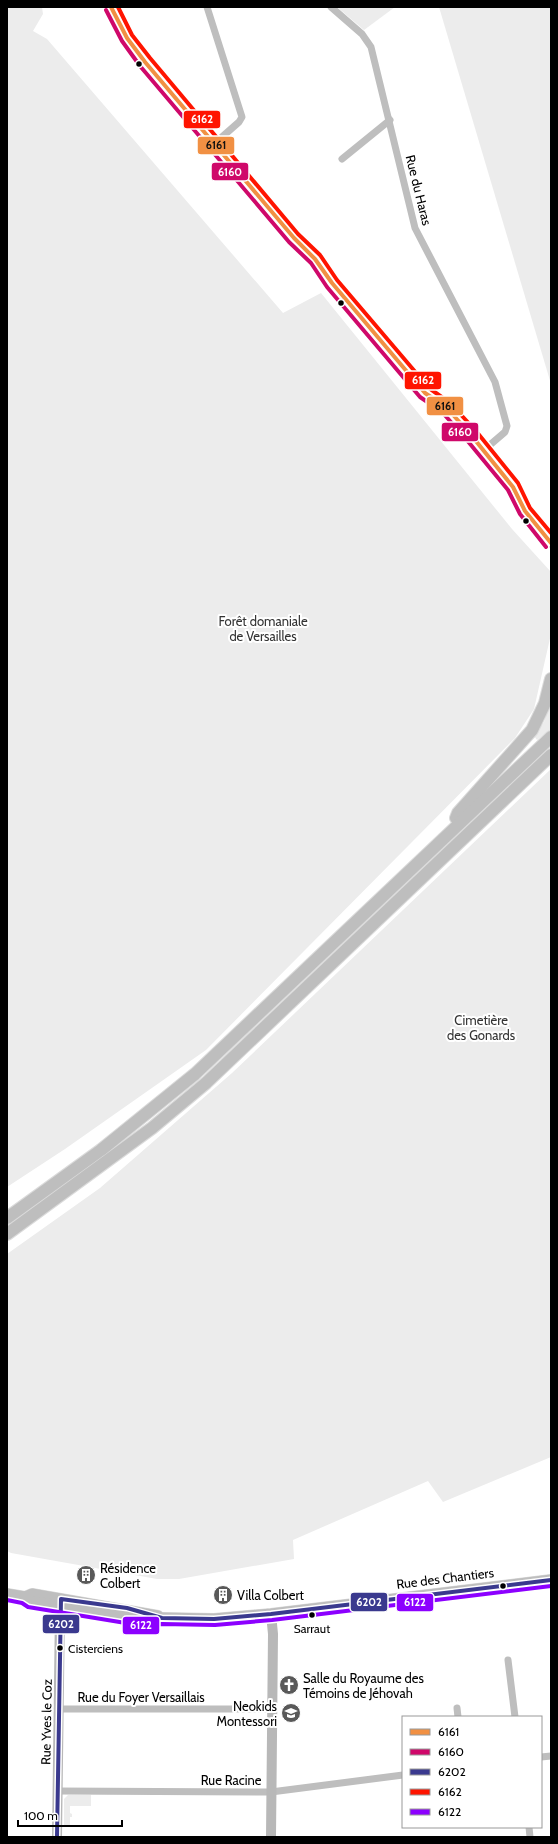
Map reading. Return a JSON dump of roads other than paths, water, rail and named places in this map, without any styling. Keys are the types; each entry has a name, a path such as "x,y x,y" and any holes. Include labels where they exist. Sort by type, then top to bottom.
{"highway":[{"path":"450,832 458,813 532,730 545,703 551,678"},
{"path":"7,1218 107,1145 195,1074 551,737"},
{"path":"7,1234 152,1128 206,1083 551,755"}],"main road":[{"path":"111,7 131,45 294,238 318,262 332,283 425,393 446,407 484,450 513,487 525,511 551,543"},
{"name":"Rue des Chantiers","path":"7,1594 26,1597 32,1594 60,1603 142,1612 162,1618 214,1619 271,1614 551,1580"},
{"name":"Rue Yves le Coz","path":"57,1837 60,1603"},
{"path":"271,1614 273,1634 271,1709 271,1837"}],"street":[{"path":"207,7 242,117 239,122 214,144"},
{"name":"Rue du Haras","path":"332,7 362,34 371,47 390,120 415,228 495,382 507,426 505,432 484,450"},
{"path":"342,159 390,120"},
{"path":"508,1660 515,1716"},
{"path":"457,1708 458,1716"},
{"name":"Rue du Foyer Versaillais","path":"59,1709 271,1709"},
{"name":"Rue Racine","path":"58,1791 271,1792 402,1775"}],"place":[{"name":"Résidence Colbert","path":"86,1575"},
{"name":"Villa Colbert","path":"223,1595"},
{"name":"Sarraut","path":"312,1615"},
{"name":"Cisterciens","path":"60,1648"},
{"name":"Salle du Royaume des Témoins de Jéhovah","path":"289,1685"},
{"name":"Neokids Montessori","path":"291,1713"}],"park label":[{"name":"Forêt domaniale de Versailles","path":"263,628"},
{"name":"Cimetière des Gonards","path":"481,1028"}]}
